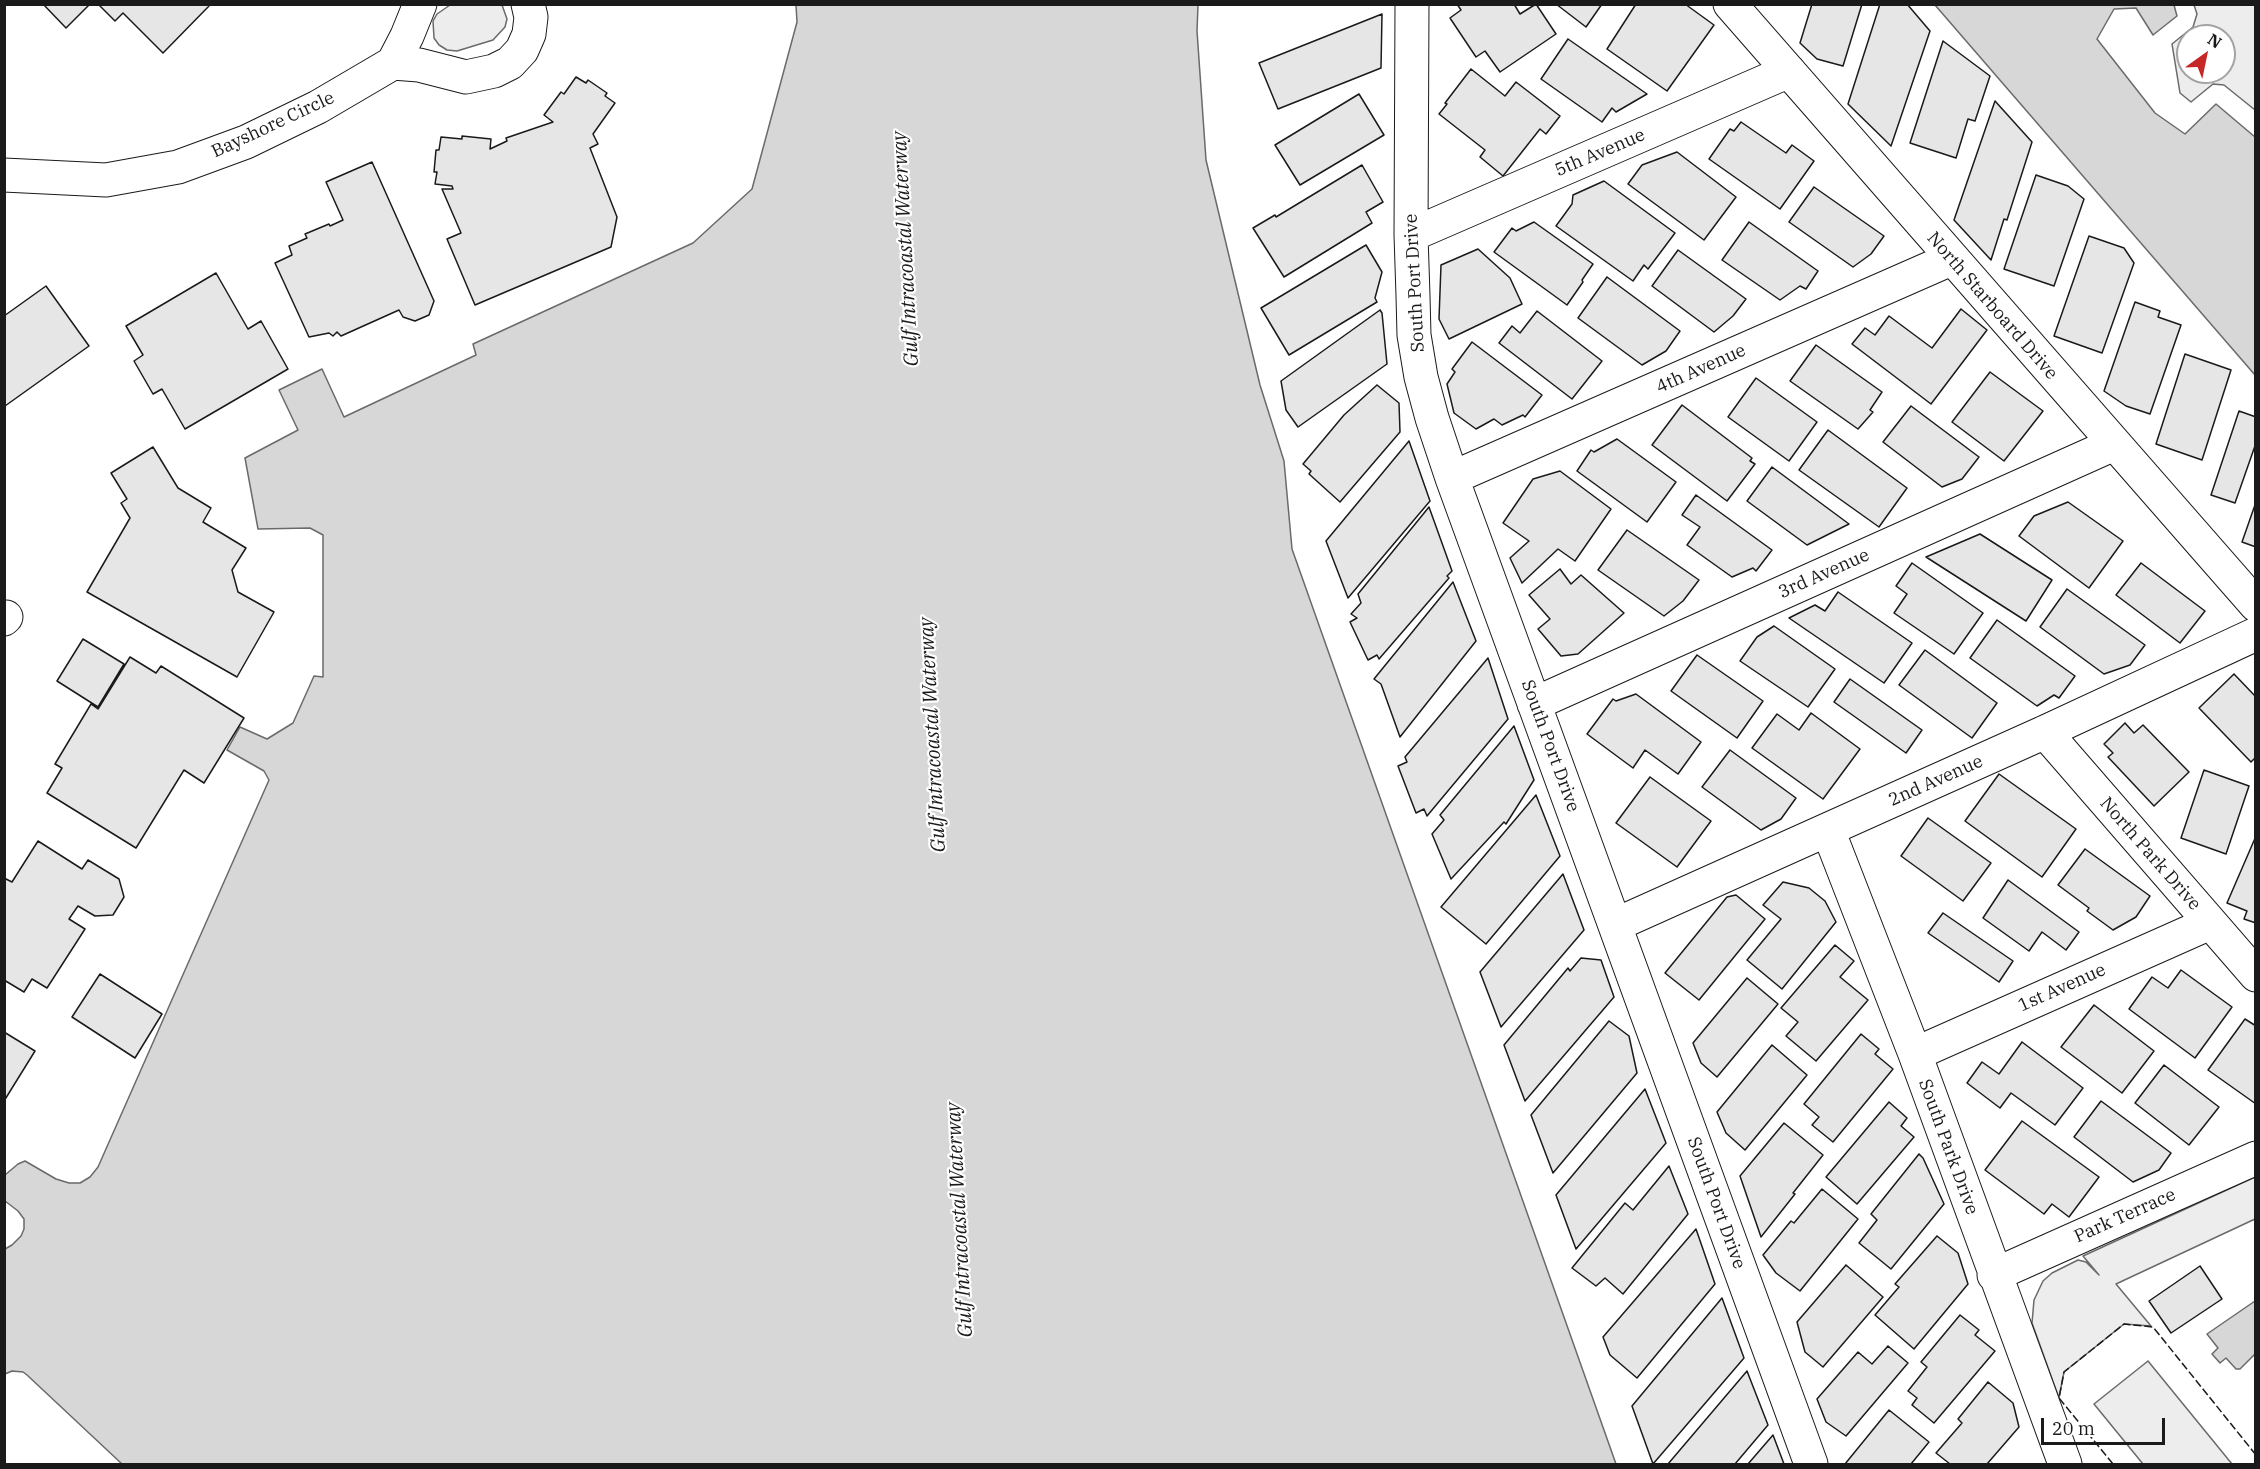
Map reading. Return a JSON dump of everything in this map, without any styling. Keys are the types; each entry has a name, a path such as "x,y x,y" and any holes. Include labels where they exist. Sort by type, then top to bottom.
{"street":[{"path":"420,4 393,63 419,65 466,77 494,70 510,63 522,50 529,34 531,17 528,4"},
{"name":"South Port Drive","path":"1412,4 1411,235 1414,335 1421,377 1452,478 1811,1464"},
{"name":"North Starboard Drive","path":"1730,4 2256,605"},
{"name":"Bayshore Circle","path":"4,175 106,180 178,167 246,142 318,107 393,63"},
{"name":"5th Avenue","path":"1411,235 1789,71"},
{"name":"4th Avenue","path":"1452,478 1951,259"},
{"name":"3rd Avenue","path":"1534,704 2114,444"},
{"name":"2nd Avenue","path":"1615,925 2045,732 2256,634"},
{"name":"North Park Drive","path":"2045,732 2256,975"},
{"name":"South Park Drive","path":"1828,830 1915,1054 2065,1464"},
{"name":"1st Avenue","path":"1915,1054 2210,923"},
{"name":"Park Terrace","path":"1994,1275 2256,1158"}],"shaded area":[{"path":"450,5 502,5 507,19 505,27 493,40 457,51 447,50 434,38 433,21 437,14"},
{"path":"2194,5 2255,5 2255,110 2224,85 2213,84 2236,84 2236,24 2194,24 2197,14"},
{"path":"2176,41 2176,68 2172,44"},
{"path":"2179,84 2213,84 2191,102 2180,93"},
{"path":"2255,1177 2255,1219 2116,1284 2151,1326 2124,1324 2064,1372 2059,1398 2032,1323 2034,1300 2043,1281 2052,1273 2078,1260 2086,1262 2099,1275 2083,1256"},
{"path":"2148,1361 2232,1464 2143,1464 2094,1404"}],"water":[{"name":"Gulf Intracoastal Waterway","path":"796,5 1198,5 1197,31 1206,160 1260,385 1284,461 1292,549 1616,1464 122,1464 27,1375 23,1372 12,1371 5,1374 5,1249 21,1236 24,1219 5,1201 5,1175 25,1161 56,1179 69,1183 80,1183 90,1177 98,1167 269,780 264,771 227,750 240,727 267,739 293,723 314,676 323,677 323,535 310,528 258,529 245,458 298,430 279,390 322,369 344,417 476,355 473,344 693,243 752,189 797,22"},
{"path":"1935,5 2174,5 2177,16 2153,35 2136,8 2114,9 2097,39 2155,113 2185,134 2216,104 2255,137 2255,375"},
{"path":"2255,1301 2255,1354 2240,1369 2236,1369 2226,1358 2220,1363 2212,1354 2218,1348 2207,1334"}],"building":[{"path":"43,4 90,4 66,28"},
{"path":"98,4 207,4 209,6 163,53 123,13 115,21"},
{"path":"1457,4 1514,4 1520,14 1536,4 1556,34 1500,72 1485,51 1476,57 1450,18 1461,10"},
{"path":"1556,4 1602,4 1586,27"},
{"path":"1636,4 1685,4 1714,25 1667,91 1607,49"},
{"path":"1812,4 1862,4 1843,66 1817,59 1800,43"},
{"path":"1880,4 1907,4 1930,31 1891,146 1848,104"},
{"path":"1382,14 1381,68 1278,109 1259,63"},
{"path":"1568,39 1647,94 1616,112 1612,108 1602,122 1541,79"},
{"path":"1943,41 1990,76 1975,121 1968,119 1956,158 1910,143"},
{"path":"1471,69 1505,96 1516,82 1560,116 1546,134 1540,129 1503,176 1480,157 1485,150 1439,114"},
{"path":"576,77 586,83 588,80 607,93 605,96 615,103 593,134 598,144 590,148 617,217 611,247 475,305 447,239 461,233 442,189 453,189 452,186 435,184 436,150 439,150 441,137 462,139 462,136 491,139 490,149 507,141 506,138 553,122 544,115 561,92 564,94"},
{"path":"1359,94 1384,135 1300,185 1275,145"},
{"path":"1995,101 2032,142 2007,220 2004,219 1991,260 1954,220"},
{"path":"1741,122 1786,153 1792,145 1814,161 1780,209 1709,159 1730,129 1734,131"},
{"path":"1677,152 1736,197 1704,240 1628,184 1642,165"},
{"path":"372,162 434,301 429,315 415,321 403,317 399,310 341,336 337,332 333,336 329,333 309,337 275,263 292,255 289,246 307,238 305,234 343,220 326,182"},
{"path":"1362,165 1383,202 1366,212 1372,223 1284,277 1253,228 1275,215 1276,217"},
{"path":"2036,175 2068,186 2084,199 2054,286 2004,269"},
{"path":"1604,181 1675,233 1648,269 1644,265 1633,281 1556,226 1572,204 1573,195"},
{"path":"1814,187 1884,236 1871,254 1853,267 1789,222"},
{"path":"1534,222 1593,264 1567,305 1494,252 1512,228 1516,231"},
{"path":"1749,222 1818,271 1806,289 1800,286 1780,300 1722,260"},
{"path":"2089,236 2124,248 2134,263 2102,353 2054,336"},
{"path":"1366,245 1382,272 1375,298 1377,302 1289,355 1261,308"},
{"path":"1478,249 1510,278 1522,304 1449,339 1439,319 1441,265"},
{"path":"1678,250 1746,299 1733,316 1714,332 1652,286"},
{"path":"216,273 248,329 261,321 288,369 185,429 162,389 153,394 134,361 143,355 126,326"},
{"path":"1607,277 1680,331 1666,351 1642,365 1578,318"},
{"path":"46,286 89,346 5,406 4,316"},
{"path":"2135,302 2160,311 2158,317 2181,325 2150,414 2126,406 2104,391"},
{"path":"1961,309 1987,330 1931,404 1852,344 1865,328 1875,335 1889,316 1932,348"},
{"path":"1380,310 1387,364 1298,427 1286,410 1281,381"},
{"path":"1537,311 1602,361 1572,399 1499,343 1512,326 1520,333"},
{"path":"1472,342 1542,395 1525,417 1523,415 1502,425 1494,419 1476,429 1454,413 1447,384 1455,372 1452,369"},
{"path":"1816,345 1882,392 1870,410 1873,412 1858,429 1790,381"},
{"path":"2185,354 2231,370 2202,460 2156,444"},
{"path":"1990,372 2043,411 2004,461 1952,422"},
{"path":"1756,378 1817,422 1789,461 1728,417"},
{"path":"1377,385 1399,403 1400,432 1340,502 1309,474 1311,471 1303,464 1344,415"},
{"path":"1682,405 1752,458 1750,461 1755,464 1727,501 1652,445"},
{"path":"1911,406 1979,457 1962,479 1942,487 1883,442"},
{"path":"2239,411 2256,417 2256,443 2235,503 2211,495"},
{"path":"1828,430 1907,488 1879,527 1799,470"},
{"path":"1617,439 1676,482 1647,522 1577,471 1591,450 1594,452"},
{"path":"1409,441 1430,501 1348,598 1326,541"},
{"path":"153,447 178,488 211,508 203,522 246,548 232,570 238,592 274,612 237,677 87,592 130,518 121,503 127,499 111,473"},
{"path":"1772,467 1849,524 1807,545 1747,501"},
{"path":"1560,471 1611,509 1575,561 1558,549 1522,583 1510,558 1529,541 1503,523 1533,479"},
{"path":"1696,495 1772,550 1756,571 1753,568 1732,577 1687,545 1700,527 1682,515"},
{"path":"2068,502 2123,541 2089,588 2019,536 2034,516"},
{"path":"2256,502 2256,547 2242,542"},
{"path":"1429,507 1452,571 1447,576 1449,578 1379,659 1377,655 1368,660 1350,622 1357,618 1351,614 1361,603 1358,594"},
{"path":"1627,530 1699,580 1683,601 1664,616 1598,570"},
{"path":"1980,534 2052,580 2026,621 1926,557"},
{"path":"1912,563 1983,613 1954,654 1894,613 1907,594 1896,586"},
{"path":"2141,563 2205,611 2180,643 2116,595"},
{"path":"1560,569 1571,584 1581,575 1624,613 1578,654 1561,656 1538,629 1550,619 1529,595"},
{"path":"1453,582 1476,641 1400,737 1381,684 1374,679"},
{"path":"2067,589 2145,645 2130,665 2104,674 2040,627"},
{"path":"1838,592 1912,643 1884,683 1789,618 1815,605 1825,611"},
{"path":"1997,620 2075,676 2059,698 2054,695 2037,706 1970,658"},
{"path":"1774,626 1835,669 1808,707 1740,661 1757,637"},
{"path":"83,639 124,664 98,707 57,681"},
{"path":"1925,650 1997,703 1972,738 1899,685"},
{"path":"1697,655 1763,701 1737,738 1671,691"},
{"path":"130,657 156,673 161,666 244,718 204,783 184,770 136,848 47,793 62,768 55,764 91,704 98,709"},
{"path":"1488,658 1508,719 1427,816 1424,809 1416,813 1398,766 1407,762 1405,757"},
{"path":"2234,674 2256,697 2256,757 2251,762 2199,708"},
{"path":"1850,679 1922,730 1906,753 1834,702"},
{"path":"1636,694 1701,742 1678,774 1645,750 1633,768 1587,734 1613,699 1616,701"},
{"path":"1811,713 1860,749 1823,799 1752,748 1777,714 1799,730"},
{"path":"2125,723 2134,733 2143,725 2189,772 2154,806 2108,757 2113,753 2104,744"},
{"path":"1514,726 1534,780 1506,824 1504,822 1451,879 1432,834 1444,820 1440,815"},
{"path":"1730,750 1796,798 1781,819 1761,830 1702,787"},
{"path":"2204,770 2249,786 2226,854 2181,838"},
{"path":"1999,774 2076,829 2042,877 1965,821"},
{"path":"1650,777 1711,821 1677,867 1616,823"},
{"path":"1536,795 1560,856 1486,944 1441,907"},
{"path":"1928,818 1991,863 1963,901 1901,856"},
{"path":"2256,836 2256,923 2244,919 2247,911 2227,903"},
{"path":"38,841 82,869 88,860 119,879 124,897 113,915 95,916 78,906 69,919 85,929 47,988 32,979 24,992 4,980 4,878 12,882"},
{"path":"2085,849 2150,896 2136,917 2113,930 2087,911 2089,908 2058,885"},
{"path":"1563,874 1584,930 1501,1027 1480,972"},
{"path":"2008,880 2079,932 2066,950 2042,932 2029,951 1983,918"},
{"path":"1783,882 1809,888 1825,901 1836,922 1782,989 1747,960 1781,919 1763,905"},
{"path":"1736,895 1765,919 1699,1000 1665,973 1727,897"},
{"path":"1943,913 2013,961 1999,982 1928,933"},
{"path":"1835,945 1854,961 1840,977 1868,1000 1816,1061 1786,1036 1798,1022 1781,1008"},
{"path":"1581,958 1601,960 1614,997 1525,1101 1504,1045 1568,968 1570,971"},
{"path":"2181,970 2232,1007 2195,1058 2129,1009 2152,977 2168,988"},
{"path":"100,974 162,1014 135,1058 72,1017"},
{"path":"1747,978 1778,1004 1717,1077 1701,1063 1693,1043"},
{"path":"2094,1005 2154,1051 2122,1093 2061,1047"},
{"path":"2245,1019 2256,1026 2256,1104 2208,1070"},
{"path":"1609,1021 1629,1036 1637,1073 1553,1173 1531,1115"},
{"path":"4,1032 35,1051 4,1101"},
{"path":"1861,1034 1879,1049 1875,1054 1893,1069 1833,1142 1812,1125 1819,1117 1804,1104"},
{"path":"2022,1042 2083,1088 2055,1125 2011,1093 2000,1108 1967,1083 1982,1062 1999,1074"},
{"path":"1772,1045 1807,1075 1745,1150 1726,1133 1717,1112"},
{"path":"2164,1065 2219,1107 2189,1145 2135,1103"},
{"path":"1645,1089 1666,1143 1576,1249 1556,1195"},
{"path":"2101,1101 2171,1153 2159,1170 2133,1182 2074,1137"},
{"path":"1889,1102 1907,1118 1901,1126 1914,1137 1857,1204 1826,1177"},
{"path":"2022,1121 2099,1177 2069,1217 2052,1204 2044,1214 1985,1170"},
{"path":"1784,1123 1823,1155 1761,1237 1740,1176"},
{"path":"1919,1154 1944,1204 1891,1269 1859,1243 1877,1220 1871,1214"},
{"path":"1669,1166 1688,1214 1623,1294 1605,1278 1596,1286 1572,1268 1625,1203 1633,1210"},
{"path":"1822,1189 1858,1219 1800,1291 1776,1273 1763,1255"},
{"path":"1696,1229 1715,1284 1637,1378 1610,1355 1603,1337"},
{"path":"1937,1236 1958,1253 1968,1284 1914,1349 1875,1315 1899,1287 1895,1284"},
{"path":"1846,1265 1883,1297 1823,1367 1805,1352 1797,1322"},
{"path":"2200,1266 2222,1299 2171,1333 2149,1301"},
{"path":"1722,1298 1744,1358 1653,1464 1632,1406"},
{"path":"1960,1315 1979,1330 1975,1335 1995,1351 1934,1423 1912,1405 1917,1398 1908,1391 1927,1367 1921,1362"},
{"path":"1888,1346 1908,1363 1846,1436 1826,1422 1817,1399 1858,1352 1872,1364"},
{"path":"1747,1371 1768,1425 1735,1464 1668,1464"},
{"path":"1988,1382 2013,1403 2019,1427 1987,1464 1950,1464 1936,1453 1962,1423 1958,1419"},
{"path":"1889,1410 1929,1442 1911,1464 1845,1464"},
{"path":"1773,1435 1784,1464 1748,1464"}],"fence":[{"path":"2113,1464 2059,1398 2064,1372 2124,1324 2153,1327 2256,1455"}]}
